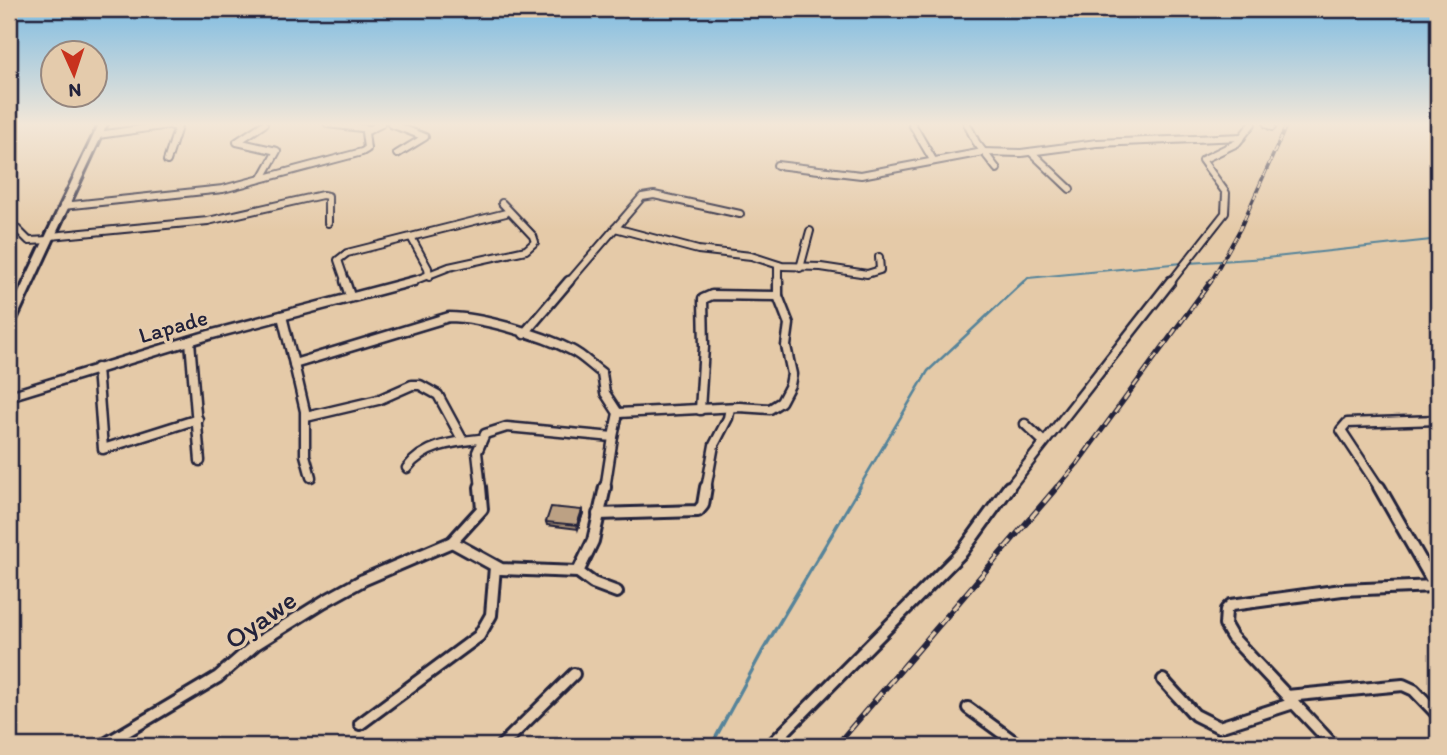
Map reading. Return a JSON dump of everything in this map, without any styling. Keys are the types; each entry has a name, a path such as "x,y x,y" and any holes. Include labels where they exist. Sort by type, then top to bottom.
{"main road":[{"path":"9,324 86,159"}],"street":[{"path":"262,178 272,159"},
{"path":"63,206 223,189 334,159"},
{"path":"777,165 861,176 922,165 938,159"},
{"path":"989,159 998,169"},
{"path":"1039,159 1070,189"},
{"path":"770,746 962,552 1184,263 1218,225 1224,213 1226,192 1203,166 1204,159"},
{"path":"9,221 29,241 208,221 322,195 328,196 328,223"},
{"path":"524,334 642,197 649,195 740,214"},
{"path":"349,296 338,260 341,256 506,213 502,204"},
{"name":"Lapade","path":"9,396 190,341 349,296 429,277 449,267 530,247 535,242 533,235 506,213"},
{"path":"615,228 698,250 751,256 778,265 800,268 821,267 852,273 875,273 880,270 879,257"},
{"path":"800,268 810,231"},
{"path":"411,237 428,268 429,277"},
{"path":"618,413 770,409 781,402 788,392 792,374 786,345 789,324 778,296 778,265"},
{"path":"701,410 703,299 712,295 778,296"},
{"path":"282,316 306,417 303,446 306,467 311,477"},
{"path":"294,363 449,317 503,326 572,351 599,369 605,393 618,413 588,557 578,572"},
{"path":"190,341 200,461"},
{"path":"97,368 103,449 198,419"},
{"path":"306,417 378,400 420,385 438,395 463,441"},
{"path":"598,514 698,511 703,505 714,445 728,418 730,408"},
{"path":"1334,746 1232,637 1224,616 1231,605 1342,590 1437,588 1387,499 1341,430 1347,423 1438,420"},
{"path":"1025,424 1044,442"},
{"path":"407,468 418,456 446,444 480,439 490,431 507,427 613,437"},
{"path":"480,439 475,473 482,509 452,542 495,567 511,571 578,572 593,583 617,592"},
{"name":"Oyawe","path":"102,746 218,677 256,644 314,608 363,580 452,542"},
{"path":"360,724 479,636 491,615 495,567"},
{"path":"501,746 574,674"},
{"path":"1163,680 1203,722 1219,727 1291,700 1403,685 1414,690 1438,715"},
{"path":"968,708 1020,746"}],"building":[{"path":"551,507 582,510 577,525 546,522"}],"waterway":[{"path":"1189,263 1266,258 1431,240 1438,231"},
{"path":"1023,283 1028,278 1182,263"},
{"path":"858,489 928,371 1024,281"},
{"path":"711,746 762,652 860,487"}],"railway":[{"path":"1210,283 1240,229 1271,159"},
{"path":"1056,489 1211,281"},
{"path":"836,746 1057,487"}]}
